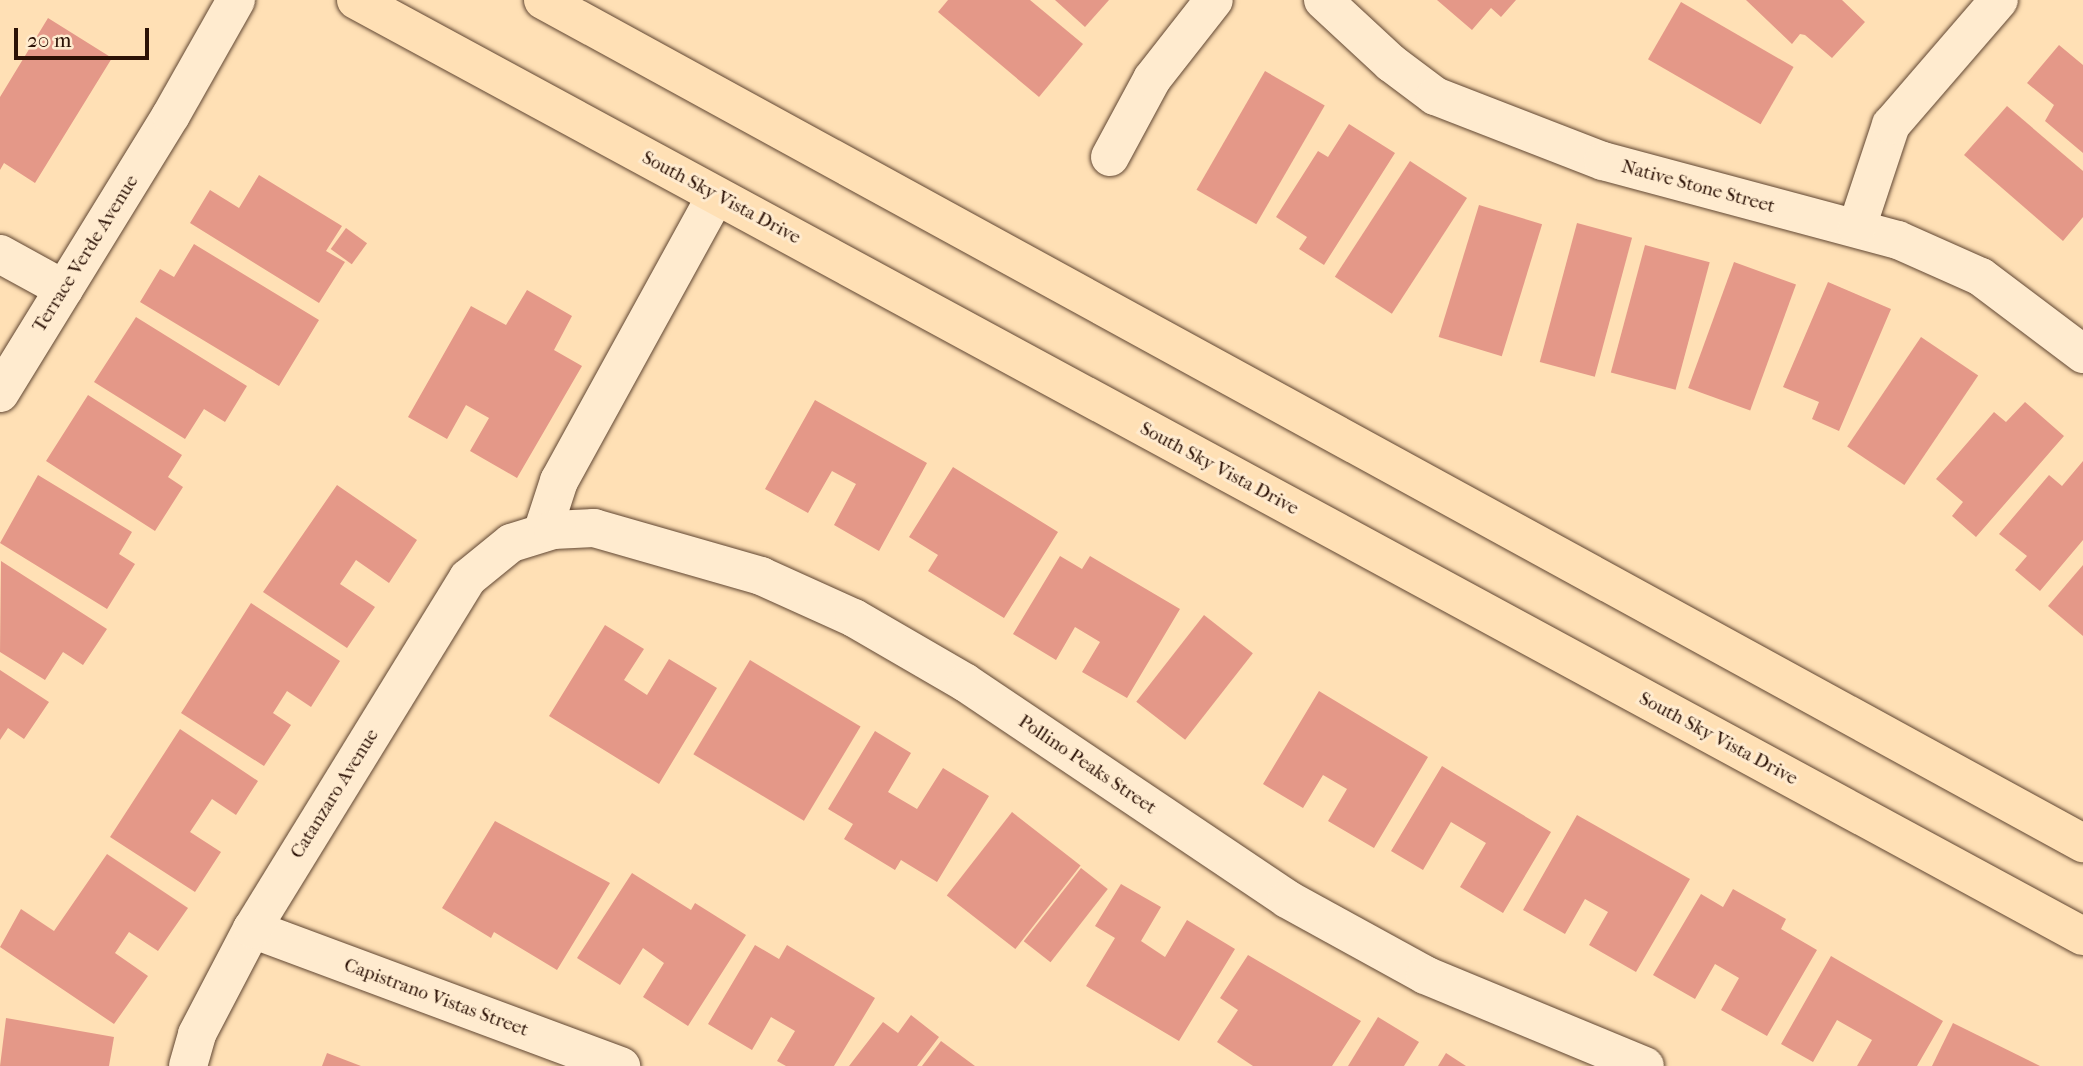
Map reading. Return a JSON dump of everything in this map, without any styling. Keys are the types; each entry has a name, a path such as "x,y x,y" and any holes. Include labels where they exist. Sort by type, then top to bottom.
{"main road":[{"name":"South Sky Vista Drive","path":"356,0 2083,936"},
{"path":"543,0 2083,843"}],"street":[{"name":"Terrace Verde Avenue","path":"0,393 171,115 236,0"},
{"path":"1110,157 1152,79 1214,0"},
{"name":"Native Stone Street","path":"1323,0 1391,64 1435,96 1487,119 1603,161 1898,240 1981,277 2083,354"},
{"path":"1857,228 1891,125 1999,0"},
{"path":"526,538 716,195"},
{"path":"0,254 64,289"},
{"name":"Pollino Peaks Street","path":"526,538 594,528 761,576 854,618 966,682 1287,899 1425,975 1645,1066"},
{"name":"Catanzaro Avenue","path":"188,1066 197,1034 252,929 468,578 526,538"},
{"name":"Capistrano Vistas Street","path":"252,929 621,1066"}],"building":[{"path":"948,0 1030,0 1083,44 1039,97 938,12"},
{"path":"1055,0 1109,0 1085,27"},
{"path":"1437,0 1516,0 1501,17 1491,8 1472,30"},
{"path":"1746,0 1842,0 1865,22 1832,58 1805,35 1800,34 1792,44"},
{"path":"1681,2 1794,67 1761,124 1648,59"},
{"path":"48,18 112,58 35,183 4,163 0,170 0,97"},
{"path":"2059,45 2083,65 2083,153 2045,121 2054,105 2027,83"},
{"path":"1265,71 1325,106 1256,224 1196,190"},
{"path":"2007,106 2083,171 2083,217 2063,241 1964,155"},
{"path":"1349,124 1395,153 1324,265 1299,249 1307,237 1276,217 1318,151 1328,157"},
{"path":"1410,161 1467,198 1392,314 1335,277"},
{"path":"259,175 342,226 326,251 345,262 319,303 190,223 210,190 239,208"},
{"path":"1479,205 1542,224 1502,356 1439,337"},
{"path":"1577,223 1632,238 1595,377 1540,362"},
{"path":"346,228 367,243 352,264 331,249"},
{"path":"194,244 319,320 279,386 140,302 160,269 174,277"},
{"path":"1645,245 1710,262 1676,390 1611,373"},
{"path":"1734,262 1796,285 1750,410 1688,388"},
{"path":"1828,282 1891,309 1839,431 1812,419 1819,402 1783,387"},
{"path":"527,290 572,316 554,350 582,366 517,478 470,451 489,418 466,405 447,439 408,417 471,306 506,325"},
{"path":"136,317 247,386 225,422 204,409 185,439 94,382"},
{"path":"1921,337 1978,376 1904,485 1847,446"},
{"path":"88,395 182,455 168,477 183,487 155,531 46,461"},
{"path":"815,400 927,463 879,551 834,525 856,484 832,471 808,513 765,489"},
{"path":"2025,402 2064,436 1976,537 1952,516 1963,502 1936,479 1994,412 2006,422"},
{"path":"2083,461 2083,540 2040,591 2015,570 2027,556 1999,534 2049,475 2062,486"},
{"path":"953,467 1058,532 1004,618 928,571 938,555 909,537"},
{"path":"38,475 132,532 119,554 135,564 107,609 0,543"},
{"path":"337,485 417,540 389,583 356,560 340,584 375,607 347,648 263,592"},
{"path":"1060,556 1082,569 1090,556 1180,609 1127,698 1082,672 1100,642 1075,627 1056,660 1013,634"},
{"path":"1,561 107,629 83,665 63,652 45,680 0,652"},
{"path":"2083,565 2083,636 2048,606"},
{"path":"251,603 340,661 311,707 287,691 273,713 291,725 264,766 181,713"},
{"path":"1204,615 1253,653 1185,740 1136,702"},
{"path":"605,625 644,649 624,680 647,695 669,659 717,688 659,784 549,716"},
{"path":"750,660 861,726 804,821 693,754"},
{"path":"0,670 49,702 24,739 8,728 0,740"},
{"path":"1319,691 1428,757 1374,848 1328,821 1347,789 1323,775 1303,808 1263,784"},
{"path":"180,729 258,781 236,815 212,799 190,832 221,852 195,892 110,837"},
{"path":"875,731 911,753 888,792 917,809 943,768 989,796 937,882 901,860 895,870 844,839 853,824 828,809"},
{"path":"1442,766 1551,832 1503,913 1460,887 1486,843 1451,822 1423,870 1391,851"},
{"path":"1012,812 1081,866 1015,949 947,896"},
{"path":"1577,815 1690,879 1636,972 1589,945 1608,912 1585,899 1565,934 1523,910"},
{"path":"495,821 610,883 557,970 494,932 491,938 442,908"},
{"path":"107,854 188,908 158,951 129,932 115,953 148,976 114,1024 0,947 21,909 54,931"},
{"path":"1081,868 1108,889 1051,962 1024,941"},
{"path":"632,873 691,910 695,903 746,935 688,1026 643,997 664,963 643,948 620,985 577,958"},
{"path":"1121,884 1161,907 1141,941 1165,957 1187,920 1235,949 1179,1041 1086,986 1115,938 1095,926"},
{"path":"1733,889 1786,919 1781,929 1817,950 1767,1036 1721,1010 1739,978 1715,964 1695,999 1653,975 1701,894 1723,907"},
{"path":"755,945 779,959 787,945 875,998 834,1066 786,1066 777,1061 795,1031 771,1017 752,1050 708,1024"},
{"path":"1248,955 1361,1021 1332,1066 1253,1066 1217,1042 1238,1010 1220,998"},
{"path":"1831,956 1943,1021 1917,1066 1857,1066 1872,1040 1837,1020 1813,1062 1781,1044"},
{"path":"911,1015 939,1037 917,1066 849,1066 883,1022 898,1033"},
{"path":"1378,1017 1419,1042 1404,1066 1348,1066"},
{"path":"6,1018 114,1037 109,1066 0,1066"},
{"path":"1953,1023 2040,1066 1932,1066"},
{"path":"941,1041 975,1066 922,1066"},
{"path":"327,1053 361,1066 322,1066"},
{"path":"1446,1053 1466,1066 1438,1066"}]}
